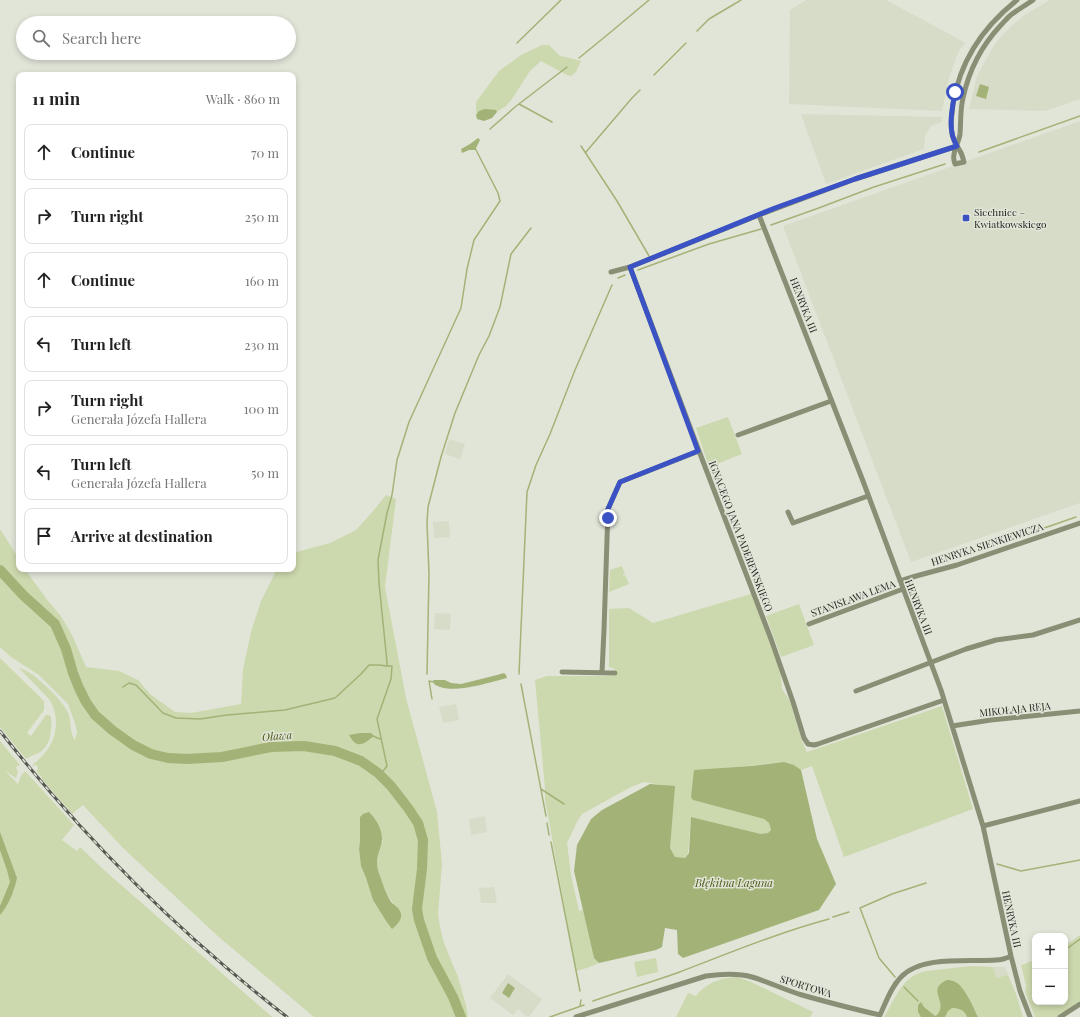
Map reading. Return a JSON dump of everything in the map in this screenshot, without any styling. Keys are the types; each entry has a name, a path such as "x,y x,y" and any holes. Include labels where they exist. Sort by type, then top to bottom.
{"street":[{"path":"957,146 952,135 951,121 955,92 961,72 974,46 995,18 1017,0"},
{"path":"957,146 960,133 960,114 967,81 979,53 991,36 1011,14 1033,0"},
{"path":"611,272 630,267 754,218 759,214 855,179 957,146"},
{"name":"HENRYKA III","path":"759,214 868,496 944,700 983,826 1020,991 1030,1017"},
{"name":"IGNACEGO JANA PADEREWSKIEGO","path":"630,267 698,451 771,639 793,700 804,738 808,744 818,744 944,700"},
{"path":"738,436 831,401"},
{"path":"602,672 608,509 620,482 698,451"},
{"path":"788,512 793,523 868,496"},
{"name":"HENRYKA SIENKIEWICZA","path":"900,581 957,565 1080,523"},
{"name":"STANISŁAWA LEMA","path":"809,624 903,590"},
{"path":"856,691 966,649 996,640 1033,635 1080,620"},
{"path":"562,672 614,673"},
{"name":"MIKOŁAJA REJA","path":"952,726 991,720 1080,711"},
{"path":"983,826 1080,801"},
{"name":"SPORTOWA","path":"576,1017 706,976 721,974 751,977 796,993 851,1008 880,1014 895,985 901,977 913,968 933,963 963,960 997,960 1012,956"},
{"path":"1060,1017 1080,1004"}],"shaded area":[{"path":"806,0 886,0 966,43 960,49 956,58 949,78 942,111 789,104 790,10"},
{"path":"1050,0 1080,0 1080,99 1045,111 969,109 977,76 998,40 1010,27 1026,14"},
{"path":"542,45 549,45 560,56 581,61 576,72 571,76 567,75 541,61 530,71 506,106 490,116 476,113 476,102 499,71 521,55"},
{"path":"801,114 942,117 942,122 931,126 925,136 924,149 826,184"},
{"path":"1080,121 1080,503 911,562 783,226"},
{"path":"728,417 742,454 709,467 696,428"},
{"path":"449,439 465,444 460,459 445,454"},
{"path":"386,495 396,499 385,587 406,698 437,812 442,864 438,915 441,931 444,943 458,977 468,1017 314,1017 220,938 124,849 83,805 73,813 73,815 41,778 42,777 36,771 38,769 37,765 32,766 51,744 55,732 56,718 49,699 19,668 25,670 39,680 65,707 75,740 77,732 75,723 68,704 39,675 11,657 0,647 0,529 16,554 16,572 27,572 61,616 72,635 86,667 119,671 138,680 150,694 175,712 191,713 241,704 243,670 251,632 261,601 276,572 296,572 296,552 330,543 356,530","holes":["360,818 383,841 379,850 377,863 380,878 391,900 400,911 386,921 373,900 361,866 359,849"]},
{"path":"449,521 450,537 434,538 433,522"},
{"path":"622,566 625,574 623,574 624,576 625,575 629,584 609,592 610,570"},
{"path":"751,594 780,667 782,689 790,701 802,741 807,752 942,706 973,809 844,857 812,766 801,770 794,765 784,762 728,768 693,800 764,819 769,823 771,830 768,833 761,834 691,817 688,853 685,858 675,858 670,848 674,787 644,782 631,787 582,814 567,843 571,875 579,911 583,910 594,958 599,963 576,971 545,799 535,680 547,676 615,676 615,669 609,667 609,609 629,608 653,623"},
{"path":"799,604 814,645 781,657 766,616"},
{"path":"435,613 451,614 450,630 434,629"},
{"path":"0,658 44,701 44,710 27,733 31,736 46,715 51,717 51,732 49,741 44,749 26,759 0,727"},
{"path":"456,704 459,720 443,723 439,707"},
{"path":"0,741 20,765 16,767 18,772 16,778 5,771 18,784 25,771 74,825 62,840 77,851 80,847 104,870 272,1017 0,1017"},
{"path":"485,816 487,832 471,835 469,819"},
{"path":"494,887 497,903 481,903 479,888"},
{"path":"1080,935 1080,1001 1057,1017 1035,1017 1025,992 1026,986 1021,965 1032,961 1032,1005 1068,1005 1068,944"},
{"path":"656,958 658,972 637,977 634,962"},
{"path":"971,966 993,967 996,978 1008,975 1023,1017 884,1017 896,995 911,977 918,973 927,971"},
{"path":"993,967 1005,967 1008,975 996,978"},
{"path":"508,974 542,999 529,1017 518,1009 513,1015 490,998"},
{"path":"736,977 749,981 813,1012 810,1017 676,1017 688,993 696,996 700,991 714,982"}],"water":[{"path":"980,84 989,87 986,99 976,96"},
{"path":"485,109 496,110 497,112 492,118 484,121 477,119 476,115 479,111"},
{"path":"478,138 480,140 475,150 469,150 462,153 461,149"},
{"path":"504,673 507,678 477,686 458,689 441,687 434,684 433,680 445,680 451,683 461,684"},
{"path":"371,733 374,736 364,743 358,744 352,740 349,735"},
{"name":"Błękitna Laguna","path":"784,762 794,765 801,770 817,839 836,884 819,910 683,958 678,954 677,930 665,928 662,947 656,950 599,963 594,958 574,871 577,845 591,819 602,810 650,784 675,786 670,848 675,857 685,858 689,853 691,817 761,834 768,833 771,830 769,823 764,819 693,800 691,797 694,770"},
{"path":"369,812 378,825 382,836 382,844 377,860 379,873 389,899 398,908 401,914 399,921 392,929 373,900 361,866 359,849 360,817"},
{"path":"0,832 17,878 11,898 0,915 0,906 10,882 0,850"},
{"path":"947,980 951,980 961,986 968,996 978,1017 967,1017 961,1010 952,1008 948,1011 945,1017 921,1017 918,1012 918,1005 921,1002 924,1007 935,1016 937,1015 941,1005 937,992 938,988"},
{"path":"508,983 515,988 509,998 502,993"}],"waterway":[{"path":"517,43 561,0"},
{"path":"579,58 649,0"},
{"path":"697,31 709,19 741,0"},
{"path":"654,75 686,43"},
{"path":"490,129 515,107 567,67"},
{"path":"586,152 640,90"},
{"path":"519,104 552,122"},
{"path":"979,152 1080,116"},
{"path":"581,146 617,201 649,256"},
{"path":"380,775 387,766 377,719 391,679 392,666 387,666 378,560 392,495 397,460 409,422 461,308 467,269 474,240 500,201 498,193 475,148"},
{"path":"771,225 874,187 945,164"},
{"path":"427,674 429,574 427,523 428,507 441,457 455,413 479,355 489,336 500,307 511,254 531,228"},
{"path":"638,270 709,244 761,229"},
{"path":"618,278 625,275"},
{"path":"519,674 527,492 536,465 575,370 612,285"},
{"path":"1004,542 1076,517"},
{"name":"Oława","path":"0,570 23,595 55,624 66,649 79,688 95,715 112,730 133,745 151,754 168,758 187,759 222,757 271,747 304,746 335,751 361,761 378,773 391,786 418,823 423,840 422,869 417,909 419,920 432,958 453,997 461,1017"},
{"path":"123,687 129,683 136,685 163,713 176,718 200,719 285,710 335,698 369,665 387,666"},
{"path":"432,699 429,681 433,682"},
{"path":"521,684 546,816"},
{"path":"373,736 380,739"},
{"path":"541,789 564,804"},
{"path":"547,823 549,835"},
{"path":"551,842 580,991"},
{"path":"997,864 1021,871 1080,860"},
{"path":"895,977 879,958 860,908 892,894 926,883"},
{"path":"833,917 849,912"},
{"path":"593,1001 677,973 771,937 829,919"},
{"path":"1068,948 1080,939"},
{"path":"904,987 918,1001"},
{"path":"580,1006 581,1000"},
{"path":"550,1017 584,1005"}],"railway":[{"path":"0,731 65,809 134,883 209,952 287,1017"}],"place":[{"name":"Siechnice – Kwiatkowskiego","path":"966,218"}],"route":[{"path":"608,518 608,509 620,482 698,451 630,267 754,218 759,214 775,208 855,179 957,146 952,135 951,121 955,92"}]}
